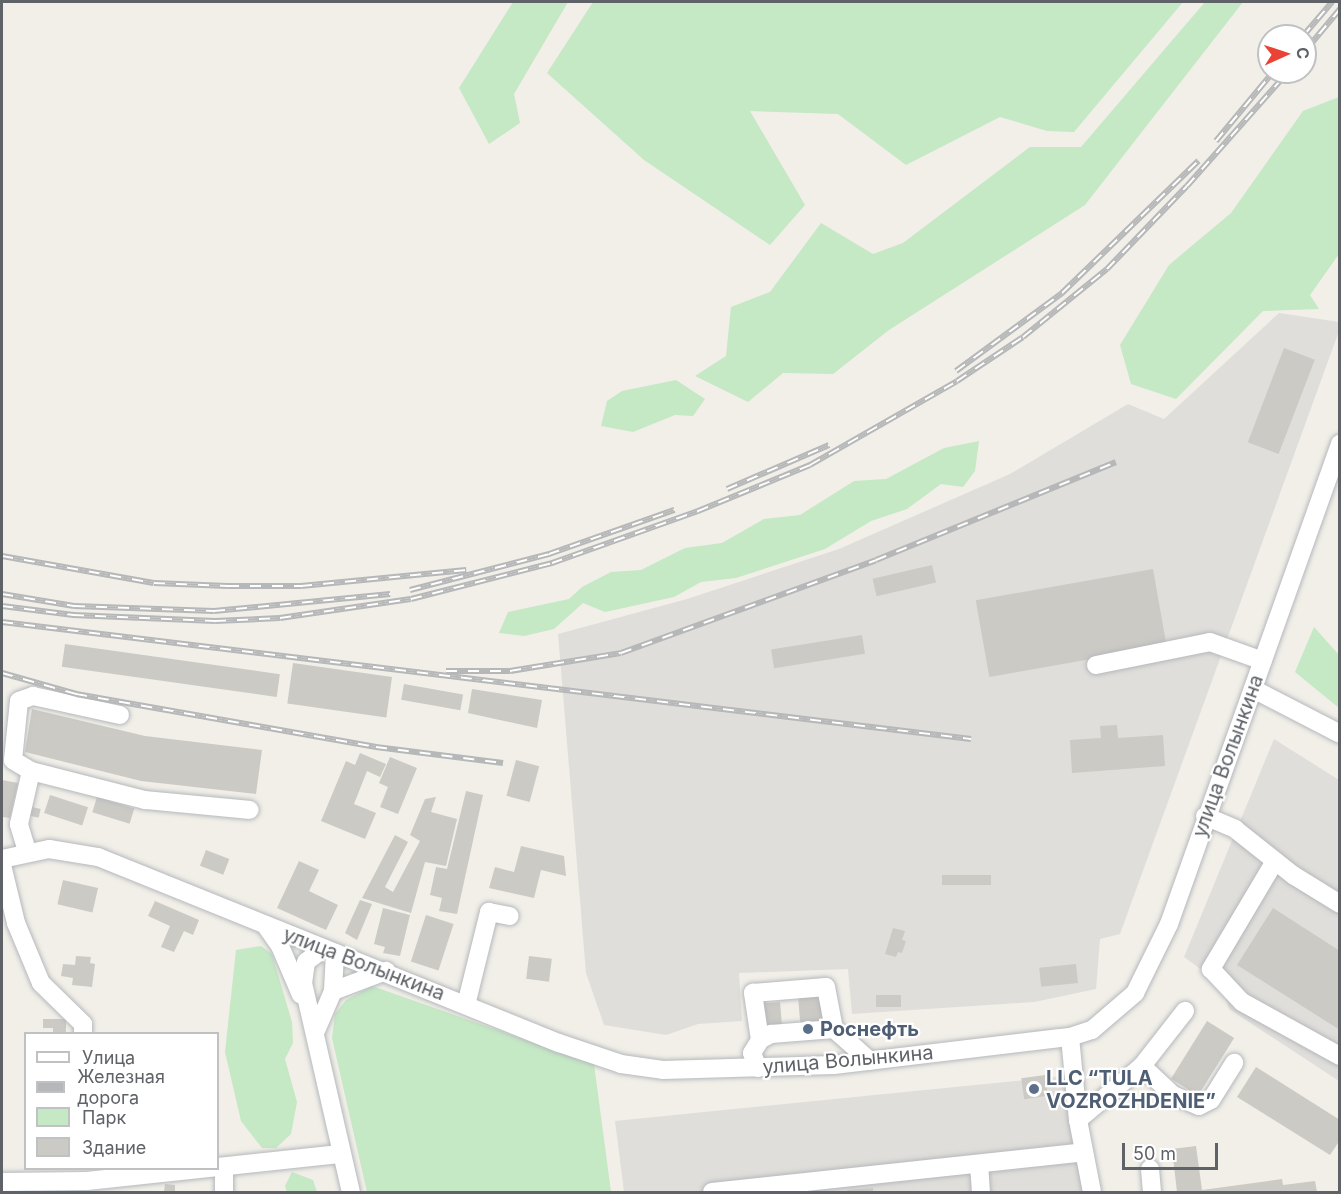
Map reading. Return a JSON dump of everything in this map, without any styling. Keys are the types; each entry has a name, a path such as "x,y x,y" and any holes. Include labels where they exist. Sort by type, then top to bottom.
{"street":[{"name":"улица Волынкина","path":"2,859 27,851 70,849 98,857 329,951 386,971 466,1005 621,1064 663,1070 758,1068 870,1061 1070,1037 1092,1030 1135,993 1169,924 1205,816 1340,444"},
{"path":"1096,665 1209,642 1263,661"},
{"path":"1253,689 1340,734"},
{"path":"120,715 33,696 19,701 12,760 31,771 146,800 250,810"},
{"path":"27,851 19,824 31,771"},
{"path":"1205,816 1235,829 1275,861 1340,904"},
{"path":"1275,861 1211,969 1242,1002 1340,1056"},
{"path":"2,865 16,923 41,983 82,1024 83,1032"},
{"path":"466,1005 489,912 510,916"},
{"path":"266,926 280,946 315,1033"},
{"path":"315,1033 333,991 329,951 306,962 303,983 340,1154 351,1192"},
{"path":"333,991 386,971"},
{"path":"760,1040 753,993 826,987 834,1029 870,1061"},
{"path":"1078,1120 1142,1066 1185,1011"},
{"path":"758,1068 752,1053 760,1040 771,1034 834,1029"},
{"path":"1070,1037 1078,1120 1092,1192"},
{"path":"1142,1066 1173,1095 1199,1106 1210,1100 1234,1063"},
{"path":"712,1192 1084,1152"},
{"path":"219,1169 340,1154"},
{"path":"979,1164 981,1192"},
{"path":"224,1169 224,1192"},
{"path":"1150,1169 1152,1192"},
{"path":"2,1182 88,1181 213,1170"}],"shaded area":[{"path":"1279,313 1339,322 1339,331 1120,934 1100,939 1096,989 1034,1002 852,1014 848,969 739,973 742,1021 698,1024 666,1035 604,1025 586,973 558,634 687,599 839,549 1010,474 1128,404 1164,419"},
{"path":"1274,739 1339,780 1339,1081 1229,1009 1221,984 1184,957"},
{"path":"1065,1076 1085,1192 624,1192 615,1121"}],"green space":[{"path":"513,2 568,2 514,94 520,123 489,144 459,88"},
{"path":"593,2 1183,2 1074,132 1047,131 1000,117 906,165 838,114 750,111 805,205 770,245 644,160 547,73"},
{"path":"1205,2 1243,2 1085,205 889,330 833,374 783,373 748,402 695,376 726,356 731,307 770,292 821,223 873,254 903,243 1030,147 1081,147"},
{"path":"1339,97 1339,254 1310,295 1319,309 1263,311 1176,399 1131,384 1120,345 1169,265 1231,213 1303,111"},
{"path":"676,380 705,399 693,416 675,415 633,432 601,426 607,401 622,391"},
{"path":"979,441 975,471 963,487 941,484 907,509 871,521 825,549 736,578 701,582 674,597 605,612 583,603 554,629 524,636 499,633 508,612 569,599 582,587 611,572 641,570 685,548 722,543 764,519 800,515 854,481 886,479 944,448"},
{"path":"1314,627 1339,655 1339,708 1295,672"},
{"path":"261,946 272,954 292,1022 293,1043 285,1059 297,1102 291,1134 276,1148 262,1148 241,1121 225,1052 236,950"},
{"path":"372,986 594,1064 611,1192 367,1192 332,1038 335,1014 346,1000"},
{"path":"292,1172 313,1180 317,1192 287,1192 285,1186"}],"building":[{"path":"1284,348 1315,360 1279,454 1248,442"},
{"path":"932,565 936,583 877,596 873,579"},
{"path":"1153,569 1167,646 989,677 976,600"},
{"path":"862,635 865,654 774,668 771,649"},
{"path":"65,644 280,674 277,697 62,667"},
{"path":"293,663 392,677 386,718 287,704"},
{"path":"404,684 463,694 460,710 401,700"},
{"path":"472,689 542,700 537,728 468,713"},
{"path":"32,709 145,736 262,750 256,794 141,781 25,752"},
{"path":"1117,725 1118,738 1163,735 1165,766 1072,773 1070,740 1101,738 1100,726"},
{"path":"360,753 386,764 380,777 367,771 354,804 376,813 365,839 321,821 346,761 355,765"},
{"path":"390,757 417,768 398,814 380,807 388,787 379,783"},
{"path":"516,760 539,766 530,802 506,796"},
{"path":"2,780 18,783 10,818 2,817"},
{"path":"466,791 483,795 457,914 439,911 442,898 430,895 436,867 447,869"},
{"path":"50,795 88,807 82,825 44,813"},
{"path":"97,797 134,808 130,824 92,812"},
{"path":"436,797 431,812 457,819 446,866 425,862 411,913 362,898 395,835 408,842 385,887 393,892 420,841 410,835 425,799"},
{"path":"28,806 41,809 39,818 26,815"},
{"path":"521,846 564,856 566,876 541,870 534,898 489,888 495,867 514,872"},
{"path":"206,850 229,859 223,875 200,866"},
{"path":"299,861 319,870 309,891 338,905 326,930 277,908"},
{"path":"942,875 991,875 991,885 942,885"},
{"path":"63,880 98,888 92,912 57,904"},
{"path":"360,900 372,904 357,940 345,933"},
{"path":"155,901 199,920 193,935 184,931 174,952 161,947 170,926 148,916"},
{"path":"383,908 410,915 400,956 383,953 385,947 374,944"},
{"path":"1273,908 1340,951 1340,1030 1237,965"},
{"path":"426,915 454,924 438,971 411,962"},
{"path":"893,928 905,931 902,940 906,941 902,953 898,952 896,957 885,954"},
{"path":"76,956 91,957 90,963 95,964 92,987 72,985 73,978 61,976 63,964 75,965"},
{"path":"529,956 552,959 549,982 526,979"},
{"path":"1076,964 1078,983 1041,987 1039,968"},
{"path":"876,995 901,995 901,1007 876,1007"},
{"path":"820,996 823,1028 801,1030 798,998"},
{"path":"780,1002 782,1027 762,1029 760,1004"},
{"path":"43,1019 66,1019 66,1032 53,1032 53,1028 43,1028"},
{"path":"1207,1021 1234,1038 1198,1096 1171,1079"},
{"path":"1256,1067 1340,1120 1340,1140 1330,1155 1237,1097"},
{"path":"1045,1075 1048,1096 1024,1099 1021,1078"},
{"path":"1196,1146 1202,1190 1282,1179 1283,1185 1315,1181 1317,1192 1177,1192 1172,1149"},
{"path":"165,1184 175,1185 175,1192 164,1192"},
{"path":"873,1188 873,1192 847,1192 847,1190"}],"railway":[{"path":"1313,24 1332,2"},
{"path":"1317,37 1340,9"},
{"path":"1216,141 1263,84"},
{"path":"2,606 73,615 215,621 280,618 411,599 552,563 698,511 810,465 957,381 1023,337 1107,269 1187,186 1277,84"},
{"path":"956,371 1062,293 1198,161"},
{"path":"727,489 829,445"},
{"path":"446,671 510,671 621,653 876,560 1116,462"},
{"path":"410,590 549,554 674,510"},
{"path":"2,556 154,583 228,586 301,586 466,570"},
{"path":"2,594 74,606 214,611 390,594"},
{"path":"2,622 971,739"},
{"path":"2,673 76,694 376,747 503,763"}],"place":[{"name":"Роснефть","path":"808,1029"},
{"name":"LLC “TULA VOZROZHDENIE”","path":"1034,1089"}]}
